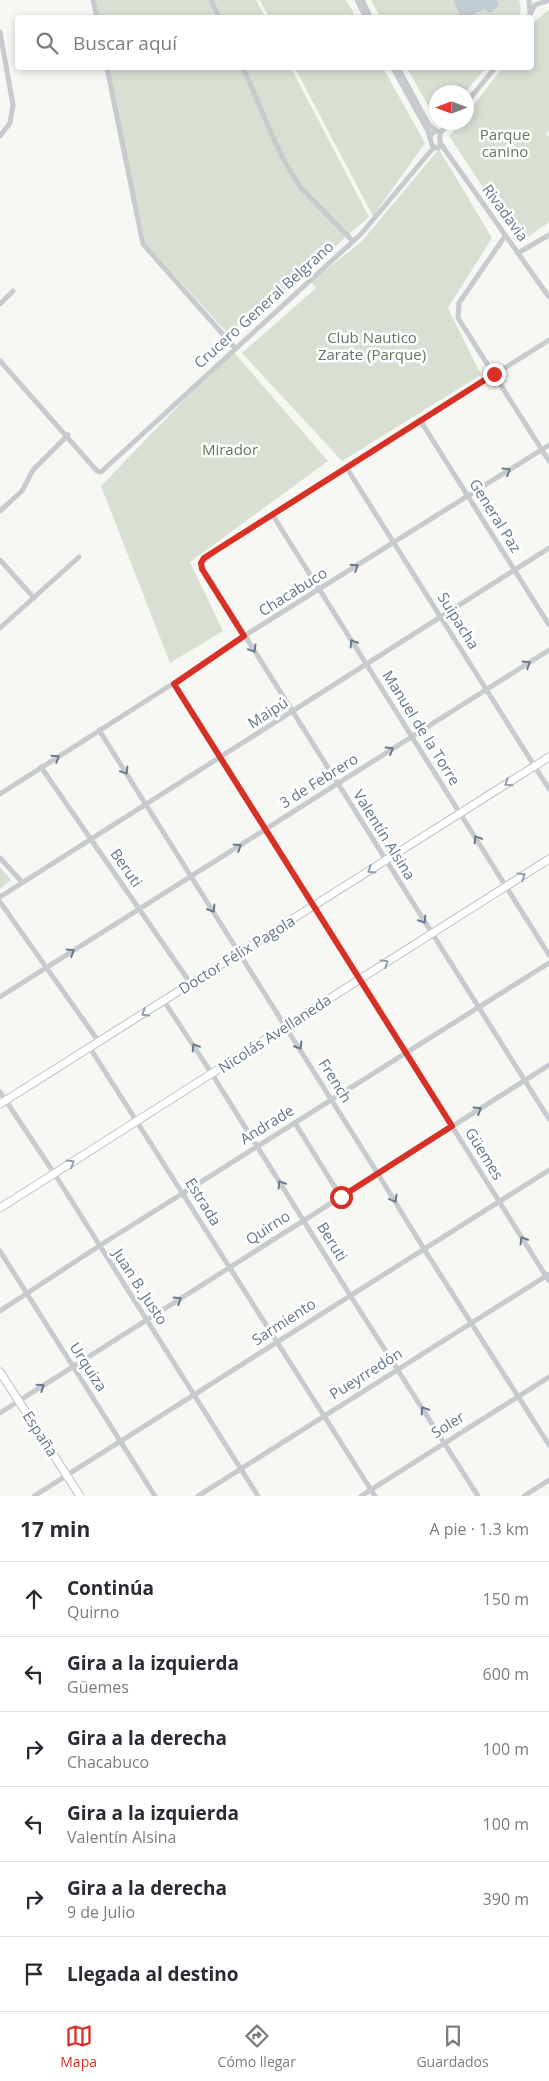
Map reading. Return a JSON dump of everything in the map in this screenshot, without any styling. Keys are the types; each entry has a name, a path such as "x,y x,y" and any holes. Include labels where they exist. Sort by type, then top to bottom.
{"street":[{"path":"93,0 96,15"},
{"path":"211,0 218,15"},
{"path":"356,0 364,15"},
{"path":"362,0 370,15"},
{"path":"529,0 529,15"},
{"path":"534,0 546,1"},
{"path":"530,15 535,5 546,1"},
{"path":"0,32 13,105 10,123 0,136"},
{"path":"107,70 143,244 235,348"},
{"path":"244,70 274,142 294,179 353,241"},
{"path":"394,70 434,147 439,147 441,144"},
{"path":"399,70 430,125 438,132"},
{"path":"474,93 493,70"},
{"path":"430,137 440,130"},
{"name":"Rivadavia","path":"438,132 441,144 549,297"},
{"name":"Crucero General Belgrano","path":"68,435 97,471 101,472 368,227 434,147"},
{"path":"518,253 549,235"},
{"path":"505,236 459,303 457,311 463,326 549,461"},
{"path":"0,304 13,291"},
{"path":"272,514 549,340"},
{"path":"0,362 68,435 33,470 22,491 0,511"},
{"name":"General Paz","path":"420,420 549,625"},
{"name":"Chacabuco","path":"0,794 174,684 244,636 320,590 549,444"},
{"name":"Suipacha","path":"346,467 549,789"},
{"path":"0,500 6,506"},
{"name":"Valentín Alsina","path":"272,514 219,548 201,563 202,569 549,1119"},
{"name":"Manuel de la Torre","path":"272,514 549,955"},
{"name":"Maipú","path":"0,897 549,548"},
{"path":"0,628 79,557"},
{"path":"0,560 34,598"},
{"name":"3 de Febrero","path":"0,997 549,650"},
{"name":"Güemes","path":"174,684 549,1281"},
{"name":"French","path":"99,730 286,1026 424,1250 549,1445"},
{"name":"Doctor Félix Pagola","path":"3,1102 240,954 549,756"},
{"name":"Beruti","path":"41,767 191,984"},
{"path":"0,858 22,882"},
{"name":"Nicolás Avellaneda","path":"0,1208 549,859"},
{"path":"0,902 99,1042"},
{"name":"Andrade","path":"0,1311 99,1246 549,963"},
{"name":"Beruti","path":"164,1001 258,1146 478,1496"},
{"name":"Estrada","path":"90,1048 375,1496"},
{"name":"Quirno","path":"0,1414 549,1065"},
{"name":"Juan B. Justo","path":"0,1092 3,1102 54,1173 258,1496"},
{"path":"295,1123 341,1197"},
{"name":"Sarmiento","path":"34,1496 549,1170"},
{"name":"Urquiza","path":"0,1251 121,1440 154,1496"},
{"name":"Pueyrredón","path":"198,1496 547,1275"},
{"name":"España","path":"0,1372 80,1496"},
{"name":"Soler","path":"361,1496 549,1377"},
{"path":"524,1496 549,1480"}],"green space":[{"path":"91,0 256,0 264,15 95,15"},
{"path":"260,0 346,0 355,15 268,15"},
{"path":"371,0 519,0 521,8 519,15 379,15"},
{"name":"Parque canino","path":"549,11 549,131 546,133 549,137 549,222 520,243 449,136 454,130 474,130 474,105 500,70 534,70 534,22"},
{"path":"106,70 292,70 369,217 231,337 146,244"},
{"path":"296,70 384,70 425,143 373,216"},
{"path":"408,70 484,70 471,85 429,85 429,107"},
{"name":"Club Nautico Zarate (Parque)","path":"439,149 492,238 448,308 481,375 342,461 242,353 316,288 311,282 362,241"},
{"name":"Mirador","path":"232,350 328,461 190,562 223,631 170,663 101,486"},
{"path":"0,867 11,880 0,889"}],"shaded area":[{"path":"453,0 497,0 499,6 490,13 485,9 473,15 460,15"}],"route":[{"path":"341,1197 452,1126 174,684 244,636 202,569 201,563 204,558 494,374"}]}
